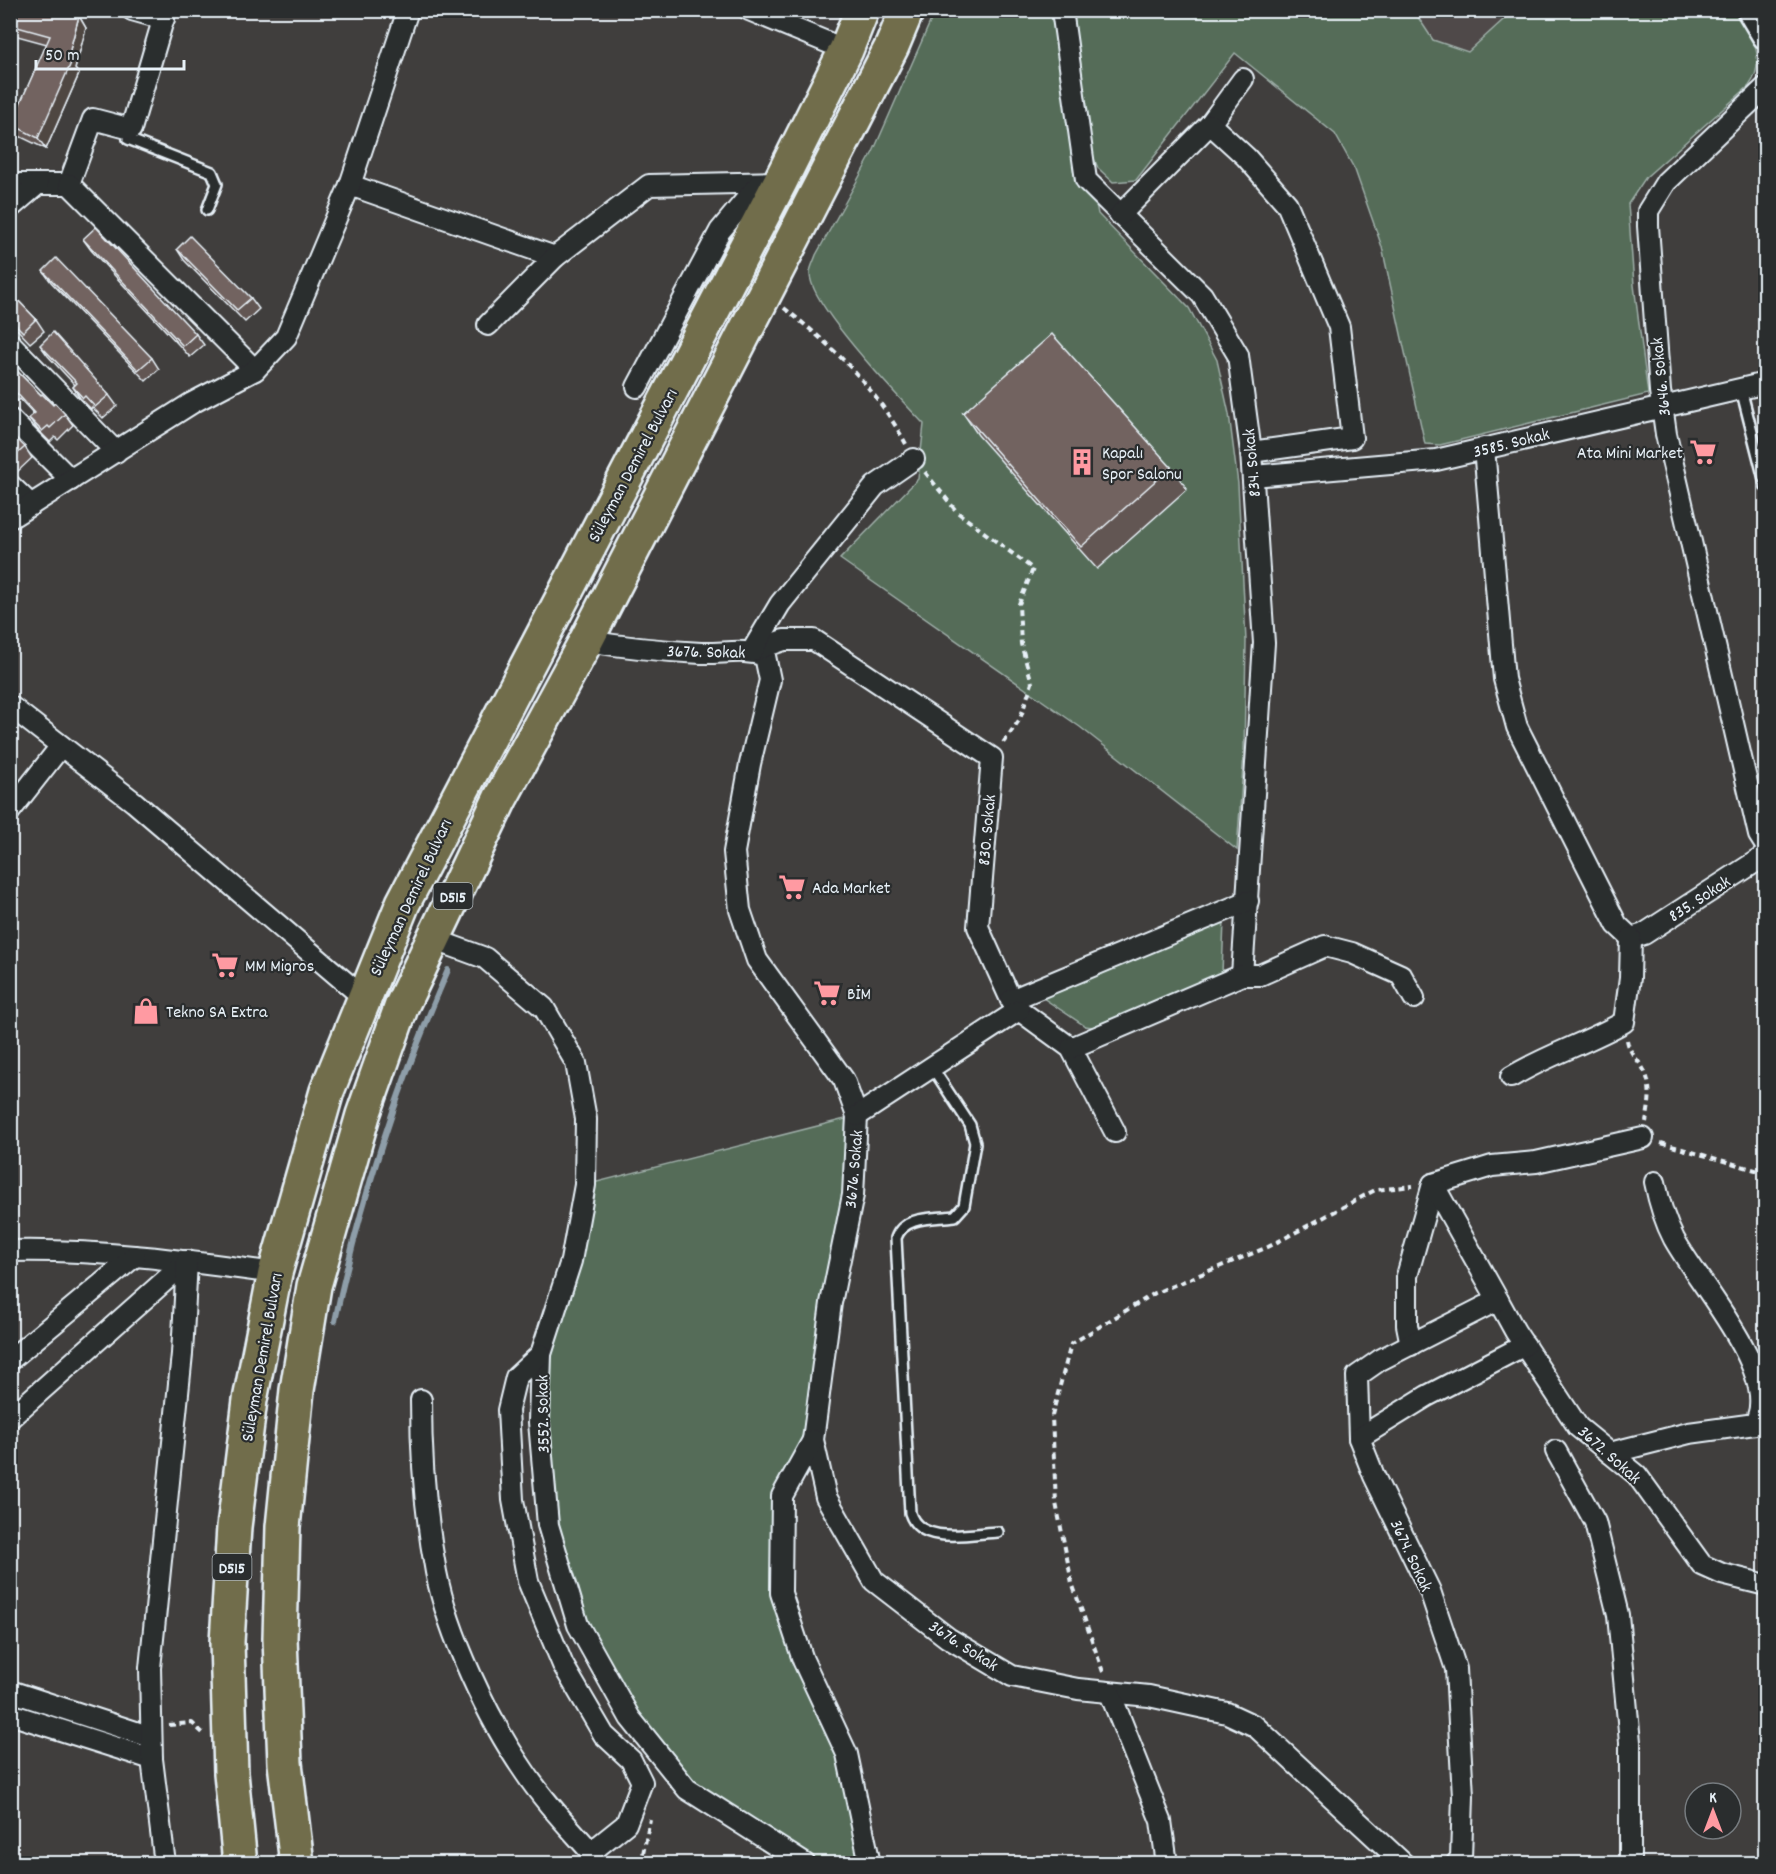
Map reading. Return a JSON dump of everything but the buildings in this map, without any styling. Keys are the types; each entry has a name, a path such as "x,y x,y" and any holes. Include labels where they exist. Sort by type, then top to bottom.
{"highway":[{"name":"Süleyman Demirel Bulvarı","path":"240,1863 231,1773 227,1642 233,1539 250,1400 275,1273 327,1091 403,903 769,183 846,50 862,10"},
{"name":"D515","path":"297,1863 285,1763 280,1638 283,1527 297,1390 314,1286 363,1115 402,1005 500,799 586,641 892,46 907,10"}],"street":[{"path":"69,184 93,119 131,129 165,15 132,10"},
{"path":"10,518 192,404 255,370 286,337 350,185 408,10"},
{"path":"748,10 846,50"},
{"name":"834. Sokak","path":"1062,10 1086,180 1202,295 1238,356 1251,452 1264,643 1242,975"},
{"path":"1751,10 1766,35"},
{"path":"1120,215 1210,124 1243,79"},
{"name":"3646. Sokak","path":"1766,87 1666,182 1648,211 1662,407 1759,835 1766,846"},
{"path":"1210,124 1246,157 1287,204 1340,327 1352,438 1251,452"},
{"path":"489,325 555,257 649,184 769,183"},
{"path":"637,387 720,231 769,183"},
{"path":"10,184 69,184 255,370"},
{"path":"10,207 38,184"},
{"path":"350,185 555,257"},
{"path":"10,343 116,452"},
{"name":"3585. Sokak","path":"1253,476 1436,460 1766,383"},
{"path":"10,419 71,480"},
{"path":"1484,448 1504,679 1517,727 1617,925 1631,938 1630,978 1624,1022 1591,1041 1532,1064 1511,1077"},
{"path":"752,651 780,604 875,486 914,459"},
{"path":"10,485 31,506"},
{"path":"752,651 784,640 814,640 992,758"},
{"name":"3676. Sokak","path":"586,641 622,647 704,653 752,651 765,656 770,680 750,764 734,852 740,910 757,960 844,1080 858,1116 852,1195 831,1303 813,1440 826,1497 874,1581 948,1638 1012,1676 1110,1693 1149,1696 1227,1713 1255,1726 1404,1863"},
{"path":"10,706 134,802 364,998"},
{"path":"10,811 61,746"},
{"name":"830. Sokak","path":"992,758 978,927 1015,1005 1071,1048 1115,1132"},
{"name":"835. Sokak","path":"1631,938 1644,934 1766,855"},
{"path":"858,1116 932,1067 1015,1005 1248,901"},
{"name":"3552. Sokak","path":"433,939 484,958 544,1008 576,1064 586,1119 585,1185 571,1262 541,1354 539,1422 548,1525 578,1625 630,1718 687,1789 806,1863"},
{"path":"1071,1048 1242,975 1260,975 1325,946 1352,953 1401,975 1414,998"},
{"path":"1498,1300 1411,1345 1407,1325 1407,1276 1433,1184 1491,1166 1536,1162 1643,1138"},
{"path":"1610,1453 1689,1433 1755,1424 1760,1406 1753,1366 1739,1340 1674,1239 1661,1210 1655,1182"},
{"name":"3672. Sokak","path":"1433,1184 1498,1300 1578,1427 1637,1475 1702,1565 1722,1574 1766,1585"},
{"path":"10,1251 52,1250 135,1256 275,1273"},
{"path":"10,1360 135,1256"},
{"path":"10,1418 187,1262"},
{"path":"165,1863 152,1759 150,1668 182,1354 187,1262"},
{"name":"3674. Sokak","path":"1411,1345 1357,1376 1359,1438 1374,1476 1430,1591 1456,1670 1463,1796 1461,1858 1456,1863"},
{"path":"1359,1438 1427,1396 1525,1345"},
{"path":"421,1400 421,1462 436,1574 453,1628 481,1697 524,1771 591,1852 626,1824 642,1782 631,1760 604,1735 563,1665 528,1581 513,1500 508,1410 516,1377 541,1354"},
{"path":"813,1440 782,1496 781,1593 803,1660 847,1754 870,1863"},
{"path":"1556,1451 1595,1522 1618,1616 1630,1742 1630,1863"},
{"path":"792,1477 822,1479"},
{"path":"10,1691 151,1737"},
{"path":"1110,1693 1161,1821 1167,1863"},
{"path":"10,1714 152,1759"}],"lane":[{"path":"131,129 128,139 212,172 217,184 207,210"},
{"path":"1741,388 1766,487"},
{"path":"932,1067 970,1125 975,1155 964,1206 955,1216 912,1221 903,1226 896,1238 910,1514 915,1525 926,1533 998,1532"}],"path":[{"path":"777,303 827,342 866,382 890,415 914,459 957,512 1033,569 1019,604 1021,644 1032,683 1020,719 992,758"},
{"path":"1624,1022 1628,1048 1649,1080 1650,1104 1643,1138 1759,1171 1766,1170"},
{"path":"1110,1693 1094,1641 1072,1583 1056,1503 1052,1416 1071,1344 1155,1293 1268,1247 1375,1190 1433,1184"}],"shaded area":[{"path":"1414,11 1513,11 1468,52 1433,40"}],"green space":[{"path":"935,11 1062,11 1074,93 1098,214 1189,308 1217,360 1229,414 1238,484 1246,641 1244,753 1237,850 1080,727 840,559 918,479 924,424 877,374 839,328 813,287 810,271 816,255 873,152"},
{"path":"1070,11 1414,11 1433,40 1468,52 1513,11 1736,11 1748,28 1756,47 1757,67 1749,86 1646,177 1628,204 1634,285 1648,394 1440,445 1425,444 1382,247 1355,170 1335,134 1235,53 1136,180 1113,182 1098,168 1089,147 1082,75"},
{"path":"1224,920 1222,973 1099,1028 1085,1026 1040,996"},
{"path":"857,1116 816,1416 782,1496 781,1593 847,1754 870,1863 805,1863 687,1789 578,1625 548,1525 541,1354 585,1185"}],"waterway":[{"path":"335,1321 356,1231 397,1099 448,970"}],"place":[{"name":"Ata Mini Market","path":"1703,452"},
{"name":"Kapalı Spor Salonu","path":"1082,462"},
{"name":"Ada Market","path":"792,887"},
{"name":"MM Migros","path":"225,965"},
{"name":"BİM","path":"827,993"},
{"name":"Tekno SA Extra","path":"146,1011"}]}
